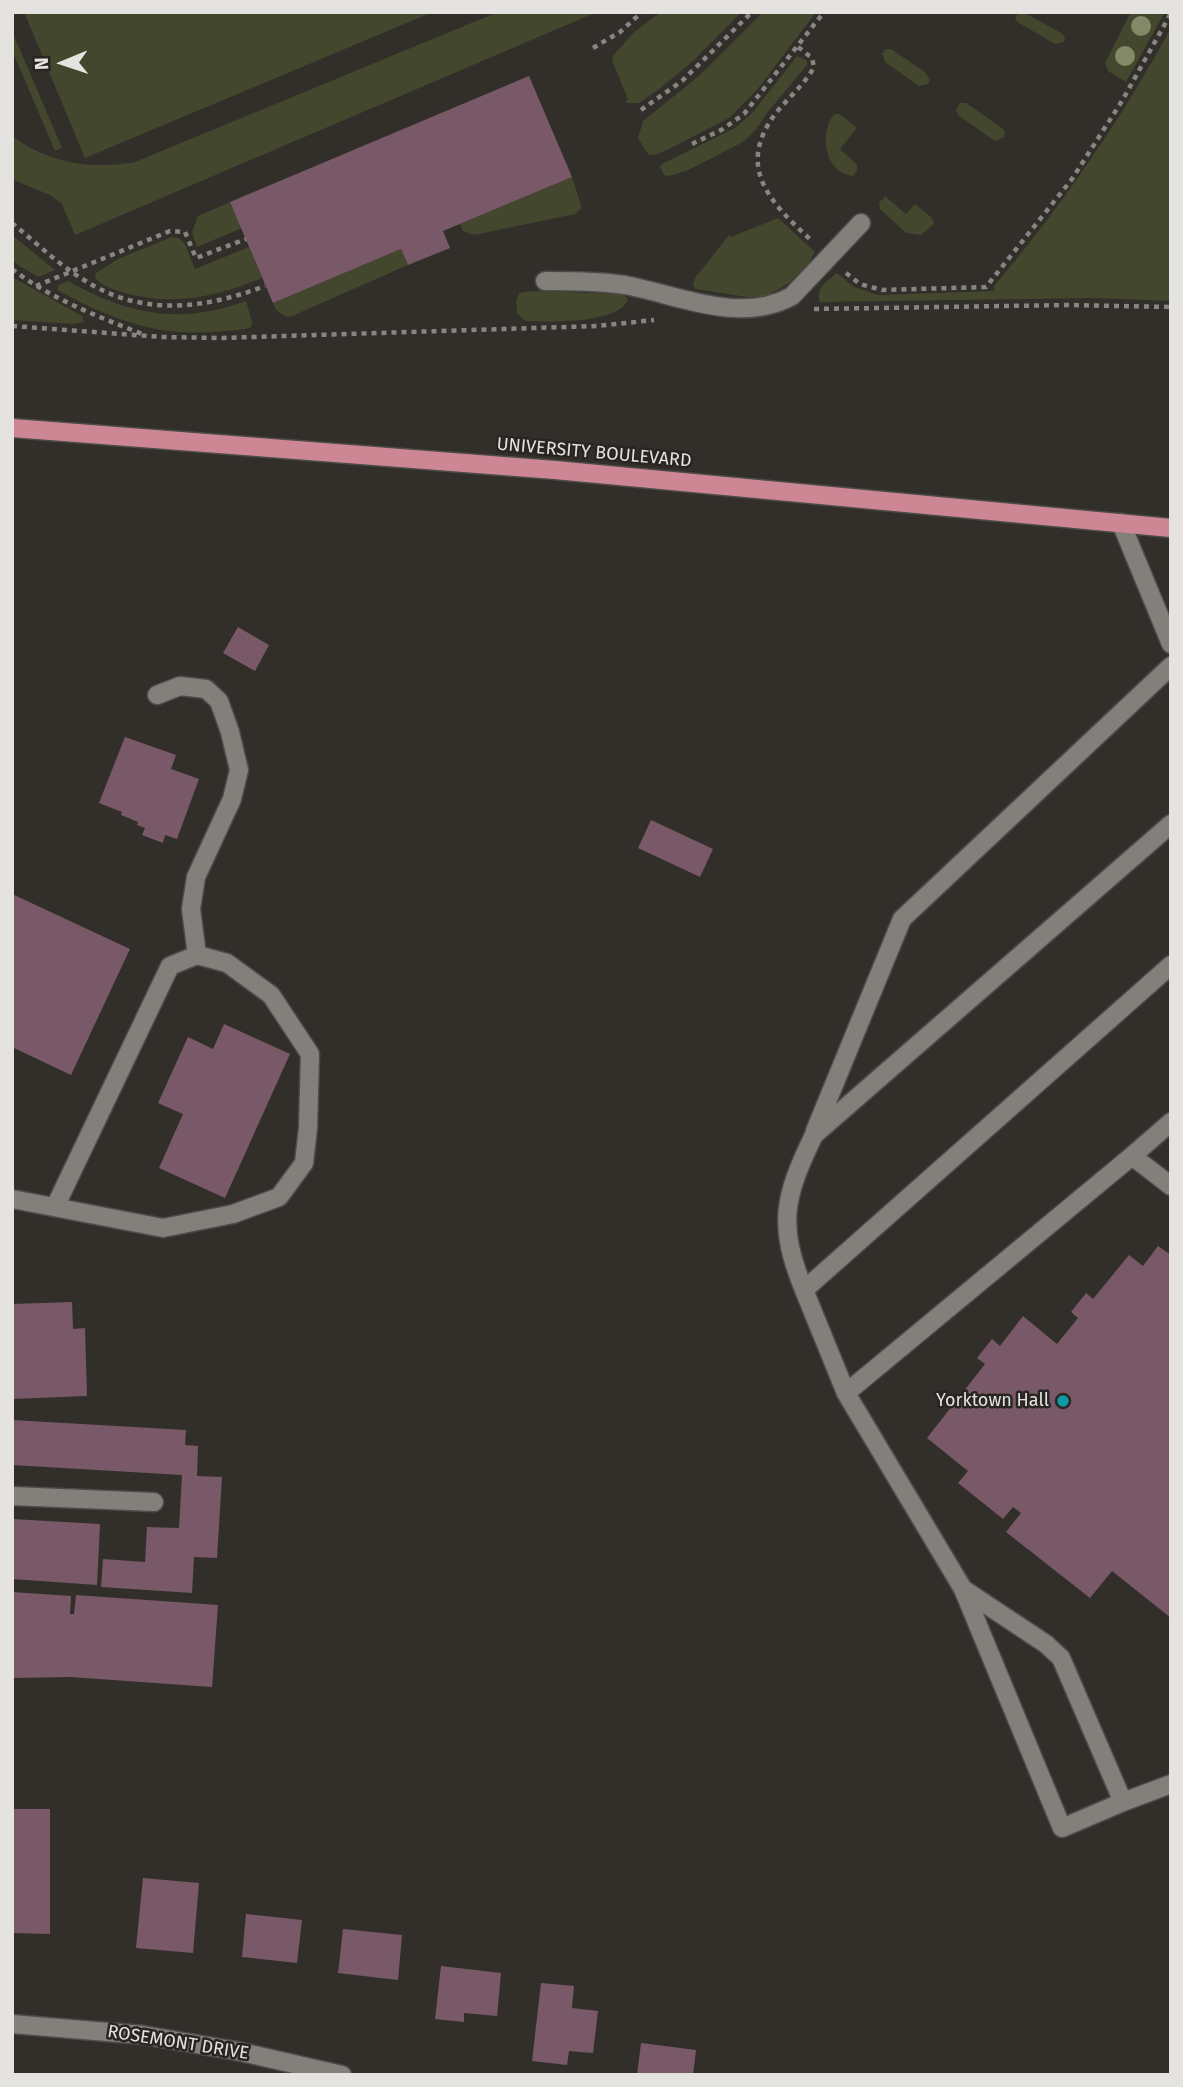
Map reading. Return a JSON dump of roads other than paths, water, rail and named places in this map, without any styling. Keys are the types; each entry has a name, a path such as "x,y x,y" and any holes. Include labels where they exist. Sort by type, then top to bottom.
{"main road":[{"name":"UNIVERSITY BOULEVARD","path":"12,428 555,470 1171,528"}],"street":[{"path":"545,281 626,286 717,306 763,307 779,304 792,296 860,223"},
{"path":"1121,523 1171,644"},
{"path":"1171,666 902,919 814,1135 795,1173 787,1198 787,1228 792,1260 846,1393 963,1589 1062,1828 1171,1784"},
{"path":"157,695 180,687 205,689 219,701 239,769 232,799 196,877 191,909 197,955"},
{"path":"814,1135 1171,824"},
{"path":"12,1199 163,1228 233,1214 279,1197 304,1163 310,1054 271,995 227,962 197,955 170,966 55,1207"},
{"path":"804,1290 1171,965"},
{"path":"846,1393 1171,1122"},
{"path":"1132,1156 1171,1186"},
{"path":"12,1496 155,1502"},
{"path":"963,1589 1046,1644 1061,1658 1124,1802"},
{"name":"ROSEMONT DRIVE","path":"12,2024 143,2035 292,2062 342,2075"}],"place":[{"name":"Yorktown Hall","path":"1063,1401"}]}
